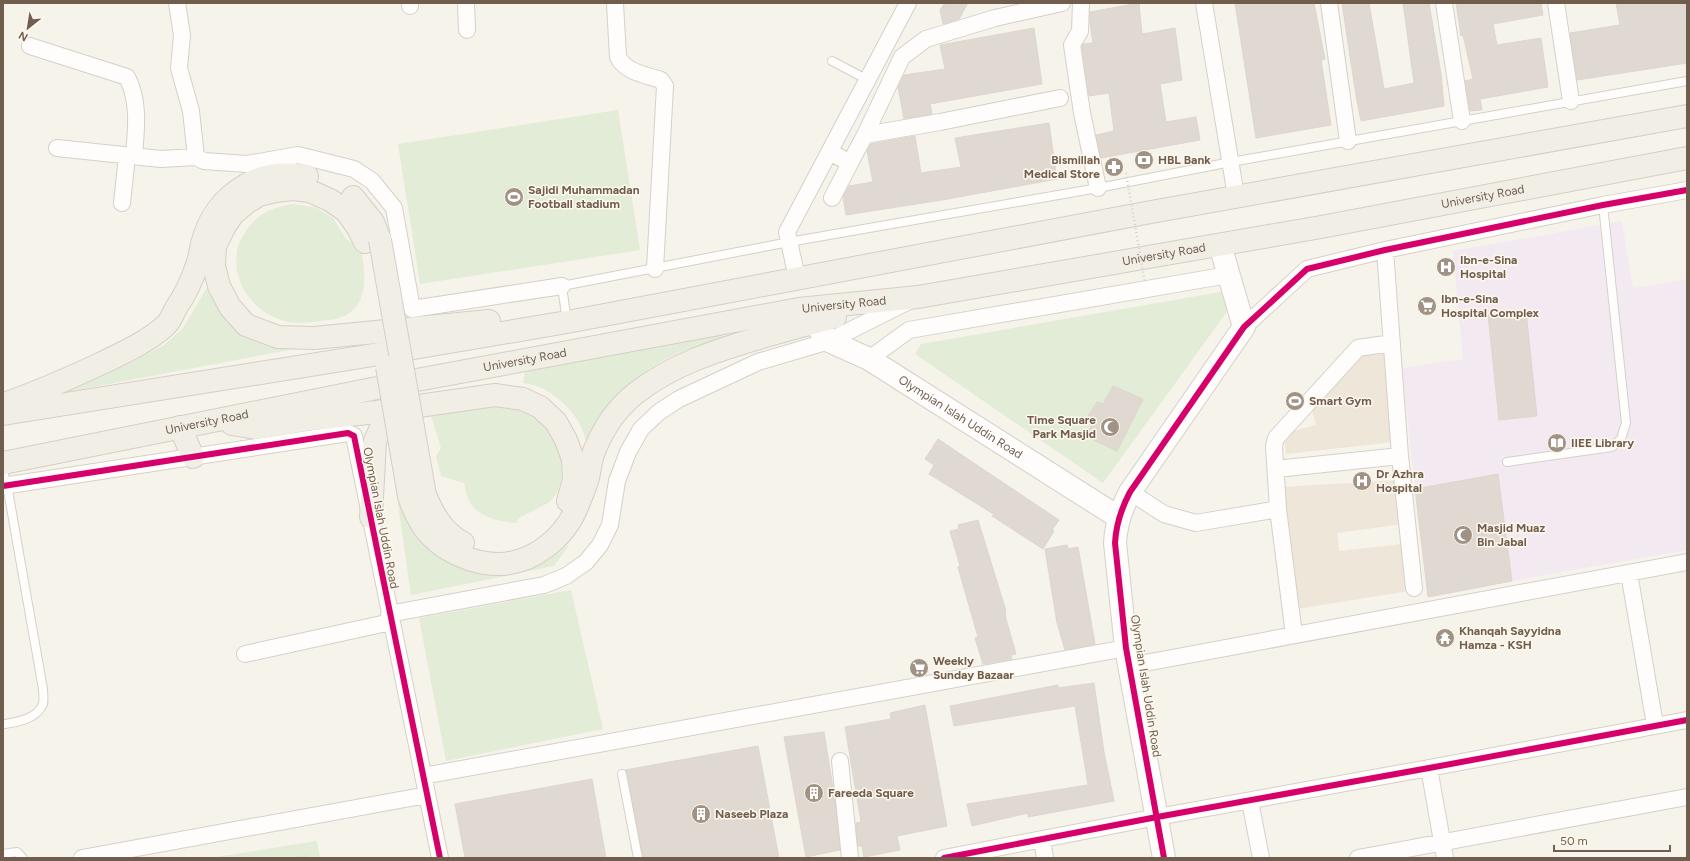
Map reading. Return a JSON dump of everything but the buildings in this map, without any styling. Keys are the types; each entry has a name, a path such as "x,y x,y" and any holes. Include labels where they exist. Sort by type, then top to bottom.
{"main road":[{"path":"3,414 367,356 567,322 1236,196 1687,116"},
{"name":"University Road","path":"3,463 417,380 918,297 1220,244 1687,158"},
{"path":"3,404 72,377 119,355 145,341 166,326 189,285 198,263 202,242 209,224 221,205 234,192 251,182 272,176 294,174 315,178 337,186 356,199 373,222 372,241 417,496 414,513 426,531 442,547 461,556 479,562 499,564 519,560 538,552 555,539 569,523 577,508 587,480 595,450 606,428 619,407 637,392 665,373 713,351 806,316"},
{"path":"372,241 358,228 346,211 330,200 310,191 293,189 275,191 259,195 246,203 233,214 215,246 214,266 219,286 230,307 246,325 278,337 314,338 401,331 506,319 567,322"},
{"path":"212,421 256,428 311,418 396,409 495,395 523,399 540,407 556,422 566,440 573,459 574,480 561,518 550,531 539,540 520,547 502,550 484,550 469,546 452,537 417,496"},
{"path":"370,517 375,441 382,423 396,409"},
{"path":"180,427 193,457"}],"street":[{"path":"177,3 182,35 179,68 191,111 196,157"},
{"path":"466,3 467,30"},
{"path":"615,3 618,57 621,65 661,80 665,86 654,268"},
{"path":"796,278 787,232 908,3"},
{"path":"995,18 1004,3"},
{"path":"832,198 865,136 902,57 926,39 995,18 1062,3"},
{"path":"1080,3 1080,31 1072,45 1082,113 1098,188"},
{"path":"1204,3 1236,196"},
{"path":"1329,3 1348,141"},
{"path":"1444,3 1462,121"},
{"path":"1556,3 1570,101"},
{"path":"30,46 128,77 136,100 137,124 122,203"},
{"path":"865,136 1060,98"},
{"path":"57,148 161,159 196,157 204,161 247,164 298,155 354,169 372,181 394,208 412,308 562,286"},
{"path":"830,152 850,163"},
{"path":"1118,517 1130,492 1244,326 1307,269 1384,250 1603,205 1687,190"},
{"path":"1220,244 1244,326"},
{"path":"1384,250 1400,456 1414,588"},
{"path":"869,359 909,330 1228,275"},
{"path":"245,654 390,618 544,585 566,576 586,562 600,545 610,525 617,481 628,452 641,429 659,412 679,399 758,362 828,341 918,297"},
{"name":"Olympian Islah Uddin Road","path":"806,316 828,341 869,359 1118,517 1115,543 1128,657 1164,858"},
{"path":"1294,635 1278,509 1274,446 1276,438 1358,348 1392,343"},
{"name":"Olympian Islah Uddin Road","path":"4,480 193,457 348,433 354,436 440,858"},
{"path":"1276,470 1400,456"},
{"path":"1130,492 1164,514 1196,523 1278,509"},
{"path":"423,776 1128,657 1294,635 1687,562"},
{"path":"1629,573 1655,725"},
{"path":"944,858 1157,817 1687,720"},
{"path":"840,761 850,858"},
{"path":"1429,768 1443,850"},
{"path":"82,858 145,853 427,795"},
{"path":"1358,858 1443,850 1687,797"},
{"path":"1250,801 1261,858"},
{"path":"1042,840 1045,858"}],"lane":[{"path":"832,61 868,80"},
{"path":"567,322 562,286 789,242 1098,188 1231,162 1687,81"},
{"path":"1507,462 1612,447 1621,439 1626,423 1603,205"},
{"path":"4,480 43,689 43,704 36,713 23,720 5,724"},
{"path":"622,774 638,858"},
{"path":"3,854 17,852 23,858"}],"path":[{"path":"1126,173 1145,283"},
{"path":"298,858 308,856 308,858"}],"shaded area":[{"path":"1622,221 1633,288 1687,279 1687,550 1512,581 1498,474 1415,489 1402,368 1463,359 1453,251"},
{"path":"1388,354 1395,442 1286,454 1284,433 1316,425 1311,406 1359,355"},
{"path":"1398,480 1403,524 1337,533 1339,551 1403,544 1409,591 1297,609 1282,487"}],"green space":[{"path":"618,110 640,250 420,284 398,144"},
{"path":"292,204 315,207 333,218 346,239 360,247 364,270 364,287 362,295 359,302 351,312 339,318 300,323 292,323 279,319 262,310 255,304 244,289 240,280 236,260 240,241 245,233 261,215 274,209"},
{"path":"212,279 233,315 310,346 61,393 93,377 132,362 164,345 183,328"},
{"path":"1232,290 1234,302 1103,483 915,354 921,344"},
{"path":"726,331 722,340 681,352 643,373 632,382 617,399 587,444 583,431 575,416 563,403 548,391 531,384 523,383 525,372"},
{"path":"501,403 530,412 540,418 561,445 564,473 558,491 550,502 519,518 516,523 505,522 487,517 477,511 471,505 464,483 441,476 436,456 441,448 429,409"},
{"path":"391,456 414,526 515,570 554,556 570,544 554,566 411,595"},
{"path":"571,590 603,729 446,761 419,618"},
{"path":"317,841 320,858 210,858"}],"cycle path":[{"path":"1164,858 1126,648 1115,543 1116,529 1124,504 1130,492 1244,327 1307,269 1385,250 1603,205 1687,190"},
{"path":"3,486 348,433 354,436 440,858"},
{"path":"944,858 1157,817 1687,720"}],"place":[{"name":"HBL Bank","path":"1144,160"},
{"name":"Bismillah Medical Store","path":"1114,167"},
{"name":"Sajidi Muhammadan Football stadium","path":"514,197"},
{"name":"Ibn-e-Sina Hospital","path":"1446,267"},
{"name":"Ibn-e-Sina Hospital Complex","path":"1427,306"},
{"name":"Smart Gym","path":"1295,401"},
{"name":"Time Square Park Masjid","path":"1110,427"},
{"name":"IIEE Library","path":"1557,443"},
{"name":"Dr Azhra Hospital","path":"1362,481"},
{"name":"Masjid Muaz Bin Jabal","path":"1463,535"},
{"name":"Khanqah Sayyidna Hamza - KSH","path":"1445,638"},
{"name":"Weekly Sunday Bazaar","path":"919,668"},
{"name":"Fareeda Square","path":"814,793"},
{"name":"Naseeb Plaza","path":"701,814"}]}
